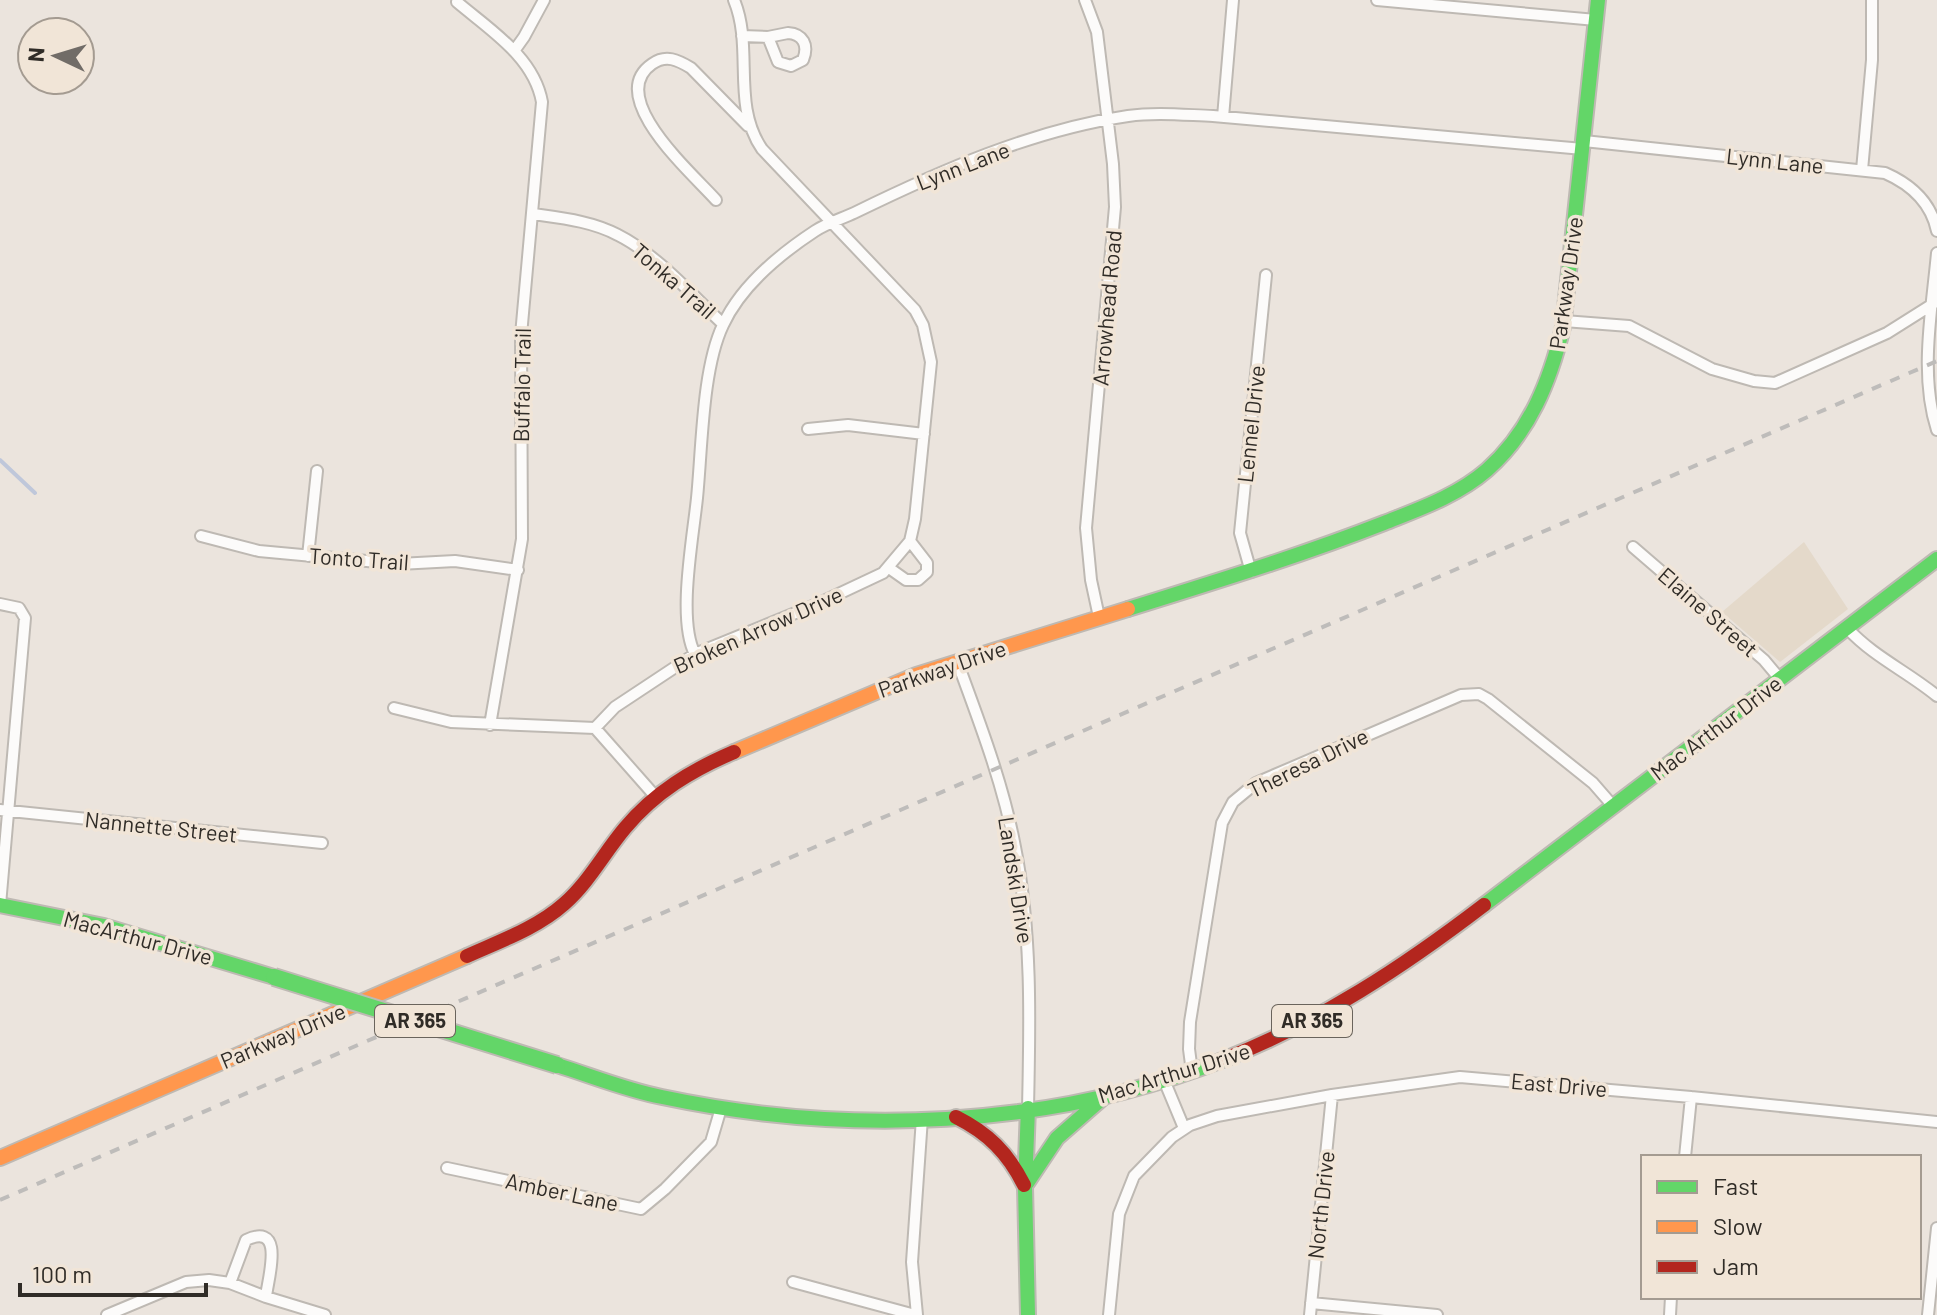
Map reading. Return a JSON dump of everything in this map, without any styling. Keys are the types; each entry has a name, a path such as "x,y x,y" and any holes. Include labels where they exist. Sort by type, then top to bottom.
{"street":[{"path":"514,51 544,0"},
{"path":"734,0 742,36 750,127"},
{"name":"Arrowhead Road","path":"1085,0 1097,32 1113,164 1114,241 1086,528 1091,580 1099,617"},
{"path":"1223,117 1233,0"},
{"path":"1377,0 1596,20"},
{"name":"Parkway Drive","path":"0,1158 543,920 584,885 616,840 655,796 699,767 752,742 916,675 1251,572 1420,510 1446,498 1485,472 1506,451 1538,405 1554,366 1564,321 1598,0"},
{"path":"1862,170 1872,60 1872,0"},
{"name":"Buffalo Trail","path":"457,2 514,51 537,81 542,102 521,335 523,515 518,570 490,725"},
{"path":"742,36 768,37"},
{"name":"Broken Arrow Drive","path":"595,728 615,707 695,654 870,580 889,568 910,541 918,496 931,362 923,325 915,310 762,149 750,127 691,68 680,61 660,60 649,66 641,76 638,99 646,120 716,200"},
{"name":"Lynn Lane","path":"695,654 689,643 687,604 711,360 723,324 754,281 817,230 976,158 1108,120 1153,114 1223,117 1584,145 1885,173 1910,187 1930,210 1937,231"},
{"name":"Tonka Trail","path":"533,214 588,224 618,234 643,251 723,324"},
{"path":"1937,253 1929,377 1937,430"},
{"name":"Lennel Drive","path":"1251,572 1240,533 1266,275"},
{"path":"1564,321 1629,326 1712,369 1754,381 1775,383 1887,333 1933,304"},
{"path":"808,429 848,425 924,434"},
{"path":"308,556 317,471"},
{"name":"Tonto Trail","path":"201,536 246,548 308,556 399,564 455,561 518,570"},
{"path":"889,568 906,580 923,577 927,563 910,541"},
{"name":"Elaine Street","path":"1633,547 1764,660 1780,679"},
{"name":"Mac Arthur Drive","path":"274,977 660,1097 721,1108 827,1118 922,1118 1028,1108 1105,1096 1192,1072 1265,1044 1359,994 1428,948 1937,559"},
{"path":"0,604 13,605 23,612 25,623 5,811 0,905"},
{"path":"1848,629 1870,651 1902,669 1937,696"},
{"name":"Landski Drive","path":"957,661 1007,811 1021,881 1028,964 1028,1108"},
{"name":"Theresa Drive","path":"1192,1072 1190,1022 1222,823 1233,802 1256,783 1461,695 1479,694 1593,783 1613,806"},
{"path":"394,708 451,722 595,728 655,796"},
{"name":"Nannette Street","path":"5,811 322,843"},
{"name":"MacArthur Drive","path":"0,905 135,935 274,977"},
{"name":"East Drive","path":"1184,1128 1209,1118 1332,1095 1460,1077 1937,1122"},
{"path":"1109,1315 1122,1203 1141,1167 1184,1128 1164,1080"},
{"name":"North Drive","path":"1310,1315 1332,1095"},
{"path":"1025,1187 1057,1138 1105,1096"},
{"path":"1685,1155 1691,1097"},
{"name":"Amber Lane","path":"447,1168 641,1209 711,1142 721,1108"},
{"path":"1028,1108 1025,1187 1028,1315"},
{"path":"956,1116 1000,1145 1025,1187"},
{"path":"793,1282 916,1315 912,1262 922,1118"},
{"path":"1928,1315 1937,1228"},
{"path":"230,1283 246,1240 256,1237 265,1239 271,1244 274,1254 266,1297"},
{"path":"107,1315 186,1282 209,1280 230,1283 325,1315"},
{"path":"1311,1303 1437,1315"}],"shaded area":[{"path":"1804,542 1848,609 1780,662 1722,612"}],"waterway":[{"path":"0,460 35,493"}],"railway":[{"path":"0,1200 1937,361"}],"traffic: fast":[{"path":"1128,609 1289,558 1424,507 1475,479 1515,439 1545,386 1563,327 1598,0"},
{"path":"1484,905 1937,559"},
{"path":"0,905 104,926 274,977"},
{"path":"274,977 557,1065"},
{"path":"557,1065 649,1094 732,1109 875,1121 946,1119 1018,1112 1089,1100 1158,1082 1225,1059"},
{"path":"1027,1183 1057,1138 1105,1096"},
{"path":"1028,1108 1025,1187 1028,1315"}],"traffic: slow":[{"path":"734,752 916,675 1128,609"},
{"path":"0,1158 467,956"}],"traffic: jam":[{"path":"467,956 553,913 581,886 625,828 649,803 689,774 734,752"},
{"path":"1225,1059 1295,1028 1360,991 1484,905"},
{"path":"956,1117 996,1145 1024,1185"}]}
